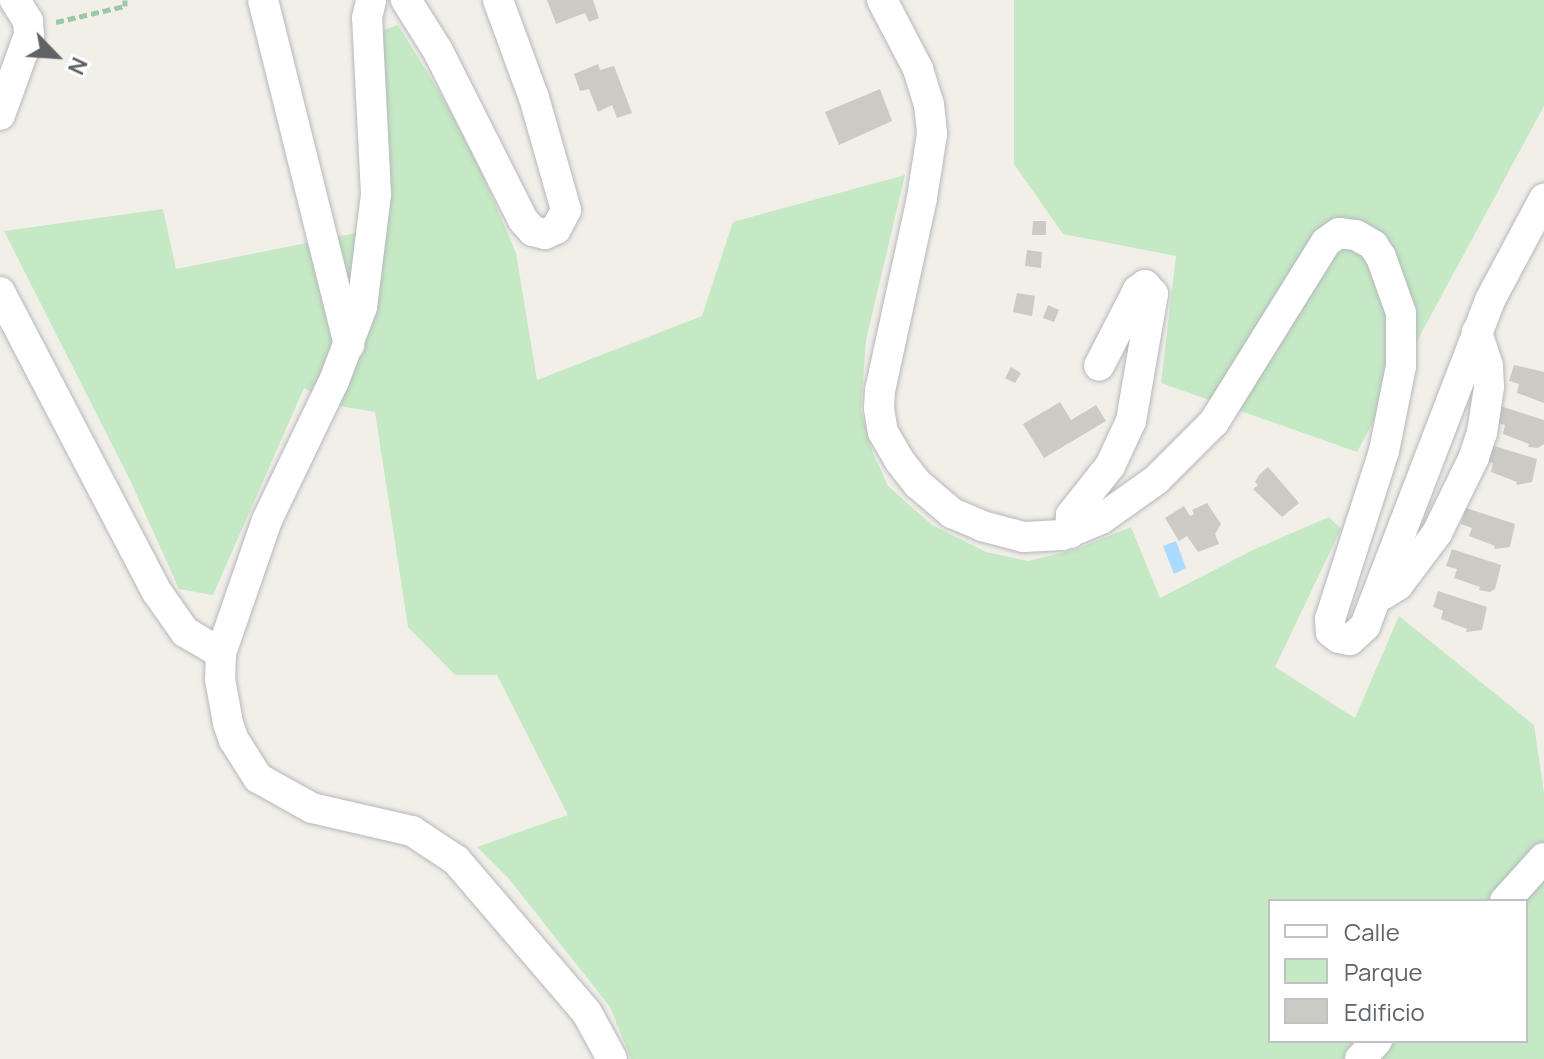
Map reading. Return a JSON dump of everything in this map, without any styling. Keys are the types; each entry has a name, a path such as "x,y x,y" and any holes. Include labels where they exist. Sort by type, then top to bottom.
{"street":[{"path":"0,115 29,29 15,0"},
{"path":"263,0 349,345"},
{"path":"371,0 367,18 376,194 362,307 349,345 267,520 221,653 220,679 228,723 234,740 258,778 312,808 412,831 456,860 587,1013 612,1059"},
{"path":"406,0 438,51 523,220 533,231 545,234 556,229 566,210 534,98 498,0"},
{"path":"882,0 918,69 929,104 932,134 922,198 880,390 883,432 912,478 952,513 1006,534 1044,538 1070,533 1122,507 1185,454 1232,396 1326,242 1339,233 1356,235 1373,245 1392,279 1401,313 1401,366 1384,451 1330,619 1331,632 1339,638 1350,640 1357,635 1376,599 1477,332 1544,199"},
{"path":"1070,533 1071,515 1110,466 1131,421 1153,294 1145,285 1138,290 1099,366"},
{"path":"0,292 157,592 185,632 221,653"},
{"path":"1376,599 1398,585 1430,543 1451,510 1474,457 1489,387 1488,366 1477,332"},
{"path":"1507,899 1544,858"},
{"path":"1360,1059 1375,1043"}],"path":[{"path":"29,29 125,6 125,0"}],"green space":[{"path":"1014,0 1544,0 1544,106 1357,452 1161,383 1176,256 1063,234 1014,164"},
{"path":"398,25 466,135 516,253 537,380 702,316 733,222 905,175 866,340 861,410 873,453 888,486 932,525 986,552 1028,561 1074,550 1131,527 1160,598 1255,549 1329,517 1341,529 1275,667 1355,718 1399,616 1534,725 1544,793 1544,1059 631,1059 610,1007 510,880 477,847 568,815 497,675 455,675 408,627 375,412 340,406 304,388 213,595 179,589 130,480 4,231 163,209 176,269 386,227 381,31"}],"water":[{"path":"1176,541 1186,568 1174,574 1163,546"}],"building":[{"path":"547,0 593,0 599,18 589,22 585,13 556,24"},
{"path":"598,64 600,70 614,66 632,113 617,118 612,105 598,112 589,89 580,91 574,74"},
{"path":"880,89 892,121 839,145 825,112"},
{"path":"1033,221 1046,221 1046,235 1032,235"},
{"path":"1027,250 1042,252 1041,268 1025,266"},
{"path":"1017,293 1035,296 1032,316 1013,312"},
{"path":"1048,305 1059,310 1054,322 1043,318"},
{"path":"1514,365 1544,372 1544,403 1517,393 1519,384 1509,381"},
{"path":"1011,367 1021,373 1015,383 1005,378"},
{"path":"1060,402 1071,420 1096,405 1106,421 1044,458 1023,424"},
{"path":"1500,406 1544,420 1544,444 1538,448 1528,447 1529,444 1503,434 1505,425 1494,422"},
{"path":"1488,444 1537,459 1532,482 1516,485 1517,482 1491,472 1493,463 1483,460"},
{"path":"1268,467 1299,503 1282,517 1253,489 1258,485 1255,482 1259,475"},
{"path":"1207,503 1221,524 1215,534 1219,544 1198,552 1187,536 1179,541 1165,518 1184,506 1190,516 1194,514 1192,510"},
{"path":"1466,508 1515,524 1510,547 1494,549 1495,546 1469,536 1472,528 1461,524"},
{"path":"1452,549 1501,565 1495,589 1490,592 1479,590 1480,587 1454,578 1457,569 1446,566"},
{"path":"1438,591 1487,607 1482,630 1466,632 1467,629 1441,619 1443,611 1433,607"}]}
